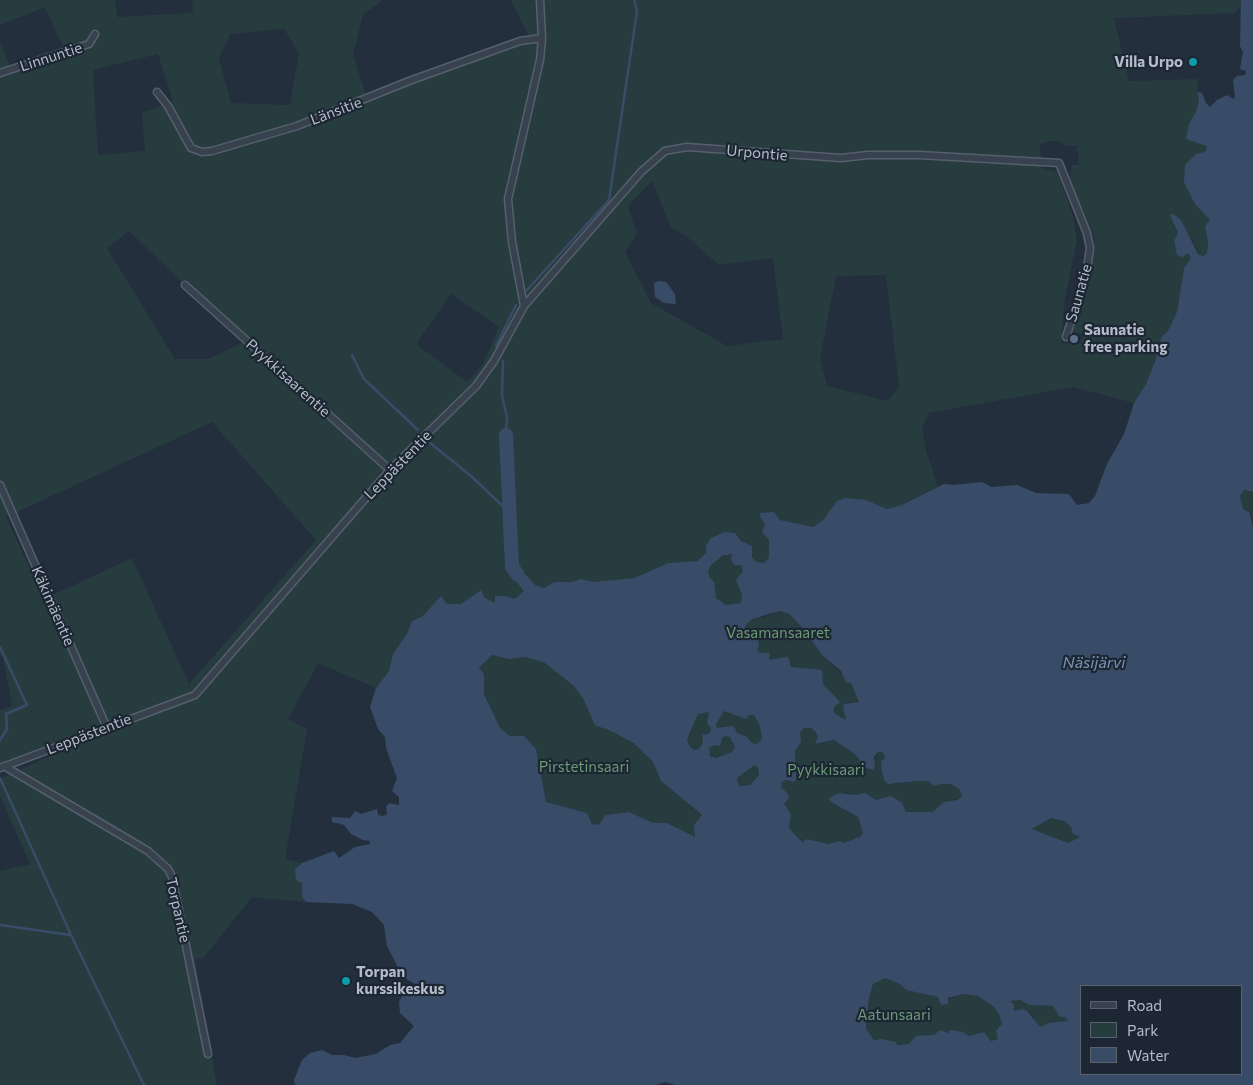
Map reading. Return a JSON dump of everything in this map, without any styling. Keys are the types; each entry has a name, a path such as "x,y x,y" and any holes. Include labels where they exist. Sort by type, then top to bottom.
{"street":[{"path":"524,306 512,242 508,200 540,60 542,38 540,0"},
{"name":"Linnuntie","path":"0,73 84,46 93,40 95,34"},
{"name":"Länsitie","path":"157,92 168,106 191,148 202,152 212,151 297,126 409,81 520,41 542,38"},
{"name":"Urpontie","path":"524,306 641,172 655,158 675,148 841,158 868,155 919,155 1059,164"},
{"name":"Saunatie","path":"1059,164 1083,221 1090,248 1086,276 1066,337"},
{"name":"Pyykkisaarentie","path":"186,285 390,470"},
{"name":"Leppästentie","path":"2,767 195,695 390,470 476,386 502,348 524,306"},
{"name":"Käkimäentie","path":"0,484 107,728"},
{"name":"Torpantie","path":"2,767 148,851 168,869 172,878 208,1054"}],"green space":[{"path":"0,0 115,0 117,17 193,13 192,0 383,0 363,15 353,55 367,98 530,38 511,0 1241,0 1241,5 1235,13 1114,18 1129,81 1197,79 1199,101 1197,112 1189,124 1200,143 1207,146 1195,204 1211,220 1205,227 1208,243 1207,253 1203,256 1199,254 1192,239 1174,224 1178,233 1174,241 1190,255 1191,259 1184,268 1177,312 1168,331 1161,338 1156,359 1146,384 1134,403 1073,387 929,413 922,427 926,450 938,487 902,505 887,509 866,500 837,501 823,520 813,527 760,517 765,523 769,539 769,558 764,563 757,562 752,557 752,546 741,541 735,533 719,558 732,554 741,565 743,571 737,580 742,595 741,603 762,618 780,611 789,614 802,627 822,655 851,683 859,698 858,702 847,704 843,708 847,720 834,713 821,744 834,740 855,754 866,768 874,763 878,752 882,752 893,784 928,781 934,786 951,784 959,789 962,796 933,812 906,812 902,803 882,799 876,800 865,794 855,795 845,792 831,802 858,817 863,833 860,837 844,843 835,842 829,844 807,839 802,842 789,828 789,811 785,808 784,804 789,798 788,794 781,788 782,782 796,780 795,752 762,739 757,744 735,747 732,752 716,758 699,749 694,750 554,582 544,588 535,585 515,599 506,596 495,596 496,604 484,597 481,591 461,604 447,604 441,597 423,616 412,621 408,632 393,654 389,671 376,688 318,663 288,719 307,729 285,859 302,863 295,869 302,883 302,897 306,902 252,897 204,957 195,959 217,1085 0,1085 0,871 30,864 0,796 0,779 63,750 100,737 96,727 0,764 0,710 12,706 3,657 0,654 0,41 10,67 63,47 45,7 0,25","holes":["284,29 299,53 290,105 231,103 219,58 230,34","158,54 173,101 142,113 145,151 98,155 93,70","1059,141 1064,145 1077,146 1079,165 1072,165 1070,180 1095,237 1087,290 1069,331 1083,334 1080,344 1061,343 1065,298 1077,239 1073,217 1058,172 1042,168 1040,144","652,181 671,227 686,236 719,265 773,258 783,339 727,346 651,303 625,252 637,234 628,206","129,231 246,341 208,359 175,359 107,248","886,275 899,387 887,401 827,386 820,359 836,276","451,294 499,327 482,366 467,382 416,344","212,422 316,540 189,684 132,558 44,599 6,517"]},
{"path":"1244,490 1253,493 1253,527 1249,512 1243,509 1240,496"},
{"name":"Pirstetinsaari","path":"492,655 509,659 525,657 545,663 555,670 574,659 620,735 634,743 653,762 661,781 702,816 695,838 667,823 653,823 629,812 605,815 599,826 592,824 587,813 546,803 536,749 524,736 510,736 500,728 484,694 484,674 479,668"},
{"path":"755,765 758,768 759,775 750,785 740,786 737,781 738,777"},
{"path":"1051,818 1064,821 1080,837 1068,843 1032,829"},
{"name":"Aatunsaari","path":"885,978 900,984 906,990 938,997 941,1002 963,994 978,996 994,1007 999,1014 1002,1024 998,1039 991,1041 984,1032 969,1036 963,1032 949,1033 940,1030 934,1035 914,1039 909,1044 898,1045 888,1041 873,1040 866,1029 869,998 873,984"},
{"path":"1021,1000 1029,1005 1053,1006 1059,1016 1066,1018 1068,1022 1048,1023 1040,1027 1027,1011 1022,1009 1014,1011 1010,1001"}],"water":[{"name":"Näsijärvi","path":"1241,0 1253,0 1253,492 1244,490 1240,496 1243,509 1249,512 1253,527 1253,1085 675,1085 665,1082 656,1085 295,1085 294,1080 302,1060 310,1053 322,1050 332,1055 344,1055 355,1058 376,1054 390,1045 400,1043 414,1026 400,1013 399,1002 402,996 417,988 415,984 403,977 387,946 384,925 372,912 352,904 306,902 302,897 302,883 296,880 295,869 302,863 334,851 339,858 355,847 370,844 370,841 351,834 344,825 332,822 332,817 350,818 355,811 361,814 377,809 378,815 383,816 387,814 386,807 389,803 399,805 399,797 392,791 397,778 386,748 385,737 378,729 370,707 376,688 389,671 393,654 408,632 412,621 423,616 441,596 447,604 461,604 481,590 484,597 495,603 495,596 506,596 515,599 524,591 516,581 518,575 526,575 535,585 544,588 554,582 572,582 581,579 594,582 635,578 668,563 698,561 706,553 706,546 711,538 724,532 735,533 741,541 752,546 752,557 757,562 764,563 769,558 769,539 762,533 765,524 760,517 760,513 774,512 780,520 813,527 823,520 837,501 845,498 866,500 887,509 902,505 944,484 954,485 982,482 992,487 1017,485 1036,493 1069,494 1077,505 1089,503 1095,496 1107,464 1124,434 1134,403 1146,384 1156,359 1161,338 1168,331 1177,312 1184,268 1191,258 1188,253 1183,257 1177,255 1174,241 1178,233 1170,215 1173,214 1181,220 1198,254 1203,256 1207,253 1208,243 1205,227 1210,220 1195,204 1184,182 1185,165 1196,154 1205,152 1207,146 1186,139 1189,124 1196,112 1199,101 1197,92 1202,93 1210,107 1217,100 1227,95 1233,99 1235,97 1233,80 1237,76 1245,75 1246,71 1240,69 1243,52 1240,46","holes":["732,554 731,559 734,565 741,565 743,571 736,580 742,595 741,603 726,605 716,598 714,582 710,578 708,571 711,565 722,556","780,611 789,614 802,627 822,655 841,671 846,682 851,683 859,702 844,704 846,720 834,713 834,707 840,702 823,684 822,670 791,667 788,657 769,660 770,653 760,653 757,650 759,645 758,639 749,635 745,626 752,619","492,655 509,659 525,657 545,663 573,685 583,698 595,725 634,743 653,762 661,781 702,815 694,825 695,837 667,823 653,823 629,812 605,815 599,825 592,824 587,813 546,802 536,749 524,736 510,736 500,728 484,694 484,674 479,668","724,711 746,719 749,715 754,715 760,726 762,739 757,744 752,743 747,737 737,733 734,726 717,728 716,724","709,712 707,723 711,728 710,733 702,735 703,743 699,749 694,750 689,745 687,739 698,714","804,728 811,728 818,736 815,744 834,740 855,754 866,768 873,770 875,767 874,757 878,752 882,752 885,757 881,762 882,771 884,780 888,784 919,781 928,781 934,786 951,784 959,789 962,796 957,800 944,802 933,812 906,812 902,803 891,796 876,800 865,793 855,795 839,793 829,798 831,802 858,817 863,833 860,837 844,843 840,841 828,844 807,839 802,842 789,828 791,814 784,804 789,798 788,794 781,787 782,782 786,780 793,782 796,780 795,751 801,742 800,732","726,736 730,737 735,747 732,752 716,758 710,756 709,748 714,745 720,746 722,738","755,765 758,768 759,775 750,785 740,786 737,781 738,777","1051,818 1064,821 1071,827 1073,834 1080,837 1068,843 1032,829","885,978 900,984 906,990 938,997 941,1005 948,1004 948,998 963,994 978,996 994,1007 999,1014 1002,1024 996,1031 998,1039 991,1041 984,1032 969,1036 963,1032 950,1030 948,1033 940,1030 934,1035 916,1036 909,1044 898,1045 895,1042 882,1039 874,1040 866,1029 869,998 873,984","1021,1000 1029,1005 1053,1006 1059,1016 1066,1018 1068,1021 1048,1023 1040,1027 1027,1011 1022,1009 1014,1011 1014,1005 1010,1001"]},
{"path":"659,281 666,282 675,294 676,304 664,303 655,297 654,283"}],"waterway":[{"path":"527,290 609,200 637,11 634,0"},
{"path":"496,346 516,305"},
{"path":"352,355 364,379 418,430"},
{"path":"503,361 502,396 507,417 506,435"},
{"path":"506,435 512,567 518,575"},
{"path":"429,442 471,476 508,511"},
{"path":"0,647 27,705 6,714 7,729 0,740"},
{"path":"0,778 71,935 144,1085"},
{"path":"0,925 70,935"}],"place":[{"name":"Villa Urpo","path":"1193,62"},
{"name":"Saunatie free parking","path":"1074,339"},
{"name":"Torpan kurssikeskus","path":"346,981"}],"park label":[{"name":"Vasamansaaret","path":"778,633"},
{"name":"Pyykkisaari","path":"826,770"}]}
